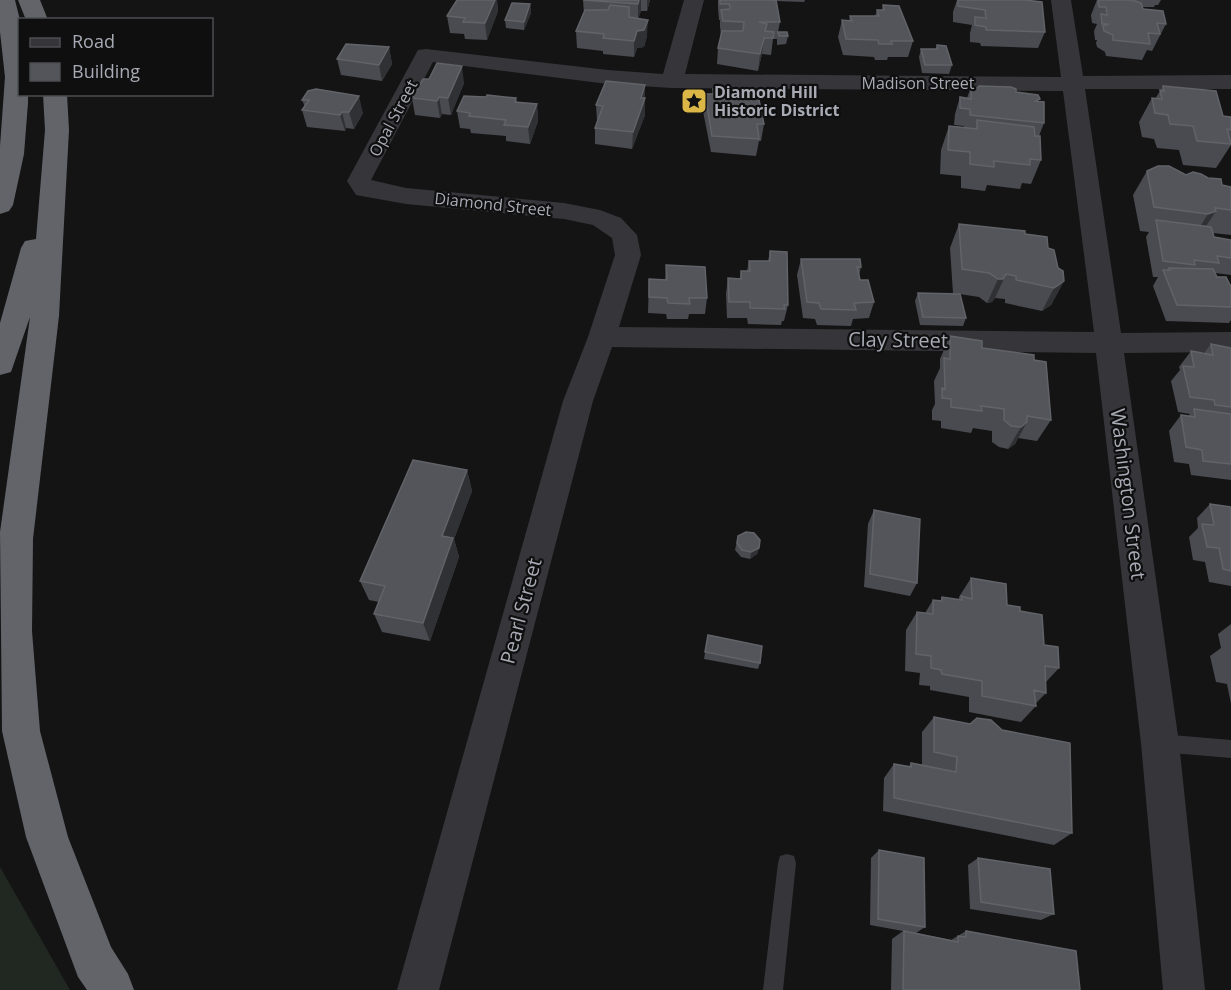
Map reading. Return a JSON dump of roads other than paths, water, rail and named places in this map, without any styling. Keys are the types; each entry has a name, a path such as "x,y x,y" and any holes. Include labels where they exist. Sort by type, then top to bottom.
{"highway":[{"path":"0,205 12,162 17,73 15,47 4,0"},
{"path":"29,0 36,18"},
{"path":"55,96 57,130 45,316 15,539 15,642 21,731 47,837 94,961 112,990"},
{"path":"0,364 15,321 53,180"}],"street":[{"path":"672,81 694,0"},
{"name":"Washington Street","path":"1061,0 1109,343 1160,743 1184,990"},
{"name":"Madison Street","path":"426,55 608,77 672,81 1072,84 1091,81 1231,82"},
{"name":"Opal Street","path":"359,181 426,55"},
{"name":"Diamond Street","path":"359,181 365,189 376,192 564,211 600,218 612,224 624,235"},
{"name":"Pearl Street","path":"418,990 578,401 602,337 627,255 624,235"},
{"name":"Clay Street","path":"602,337 1109,343 1231,342"}],"lane":[{"path":"1160,743 1231,749"},
{"path":"772,990 787,863"}],"place":[{"name":"Diamond Hill Historic District","path":"694,101"}]}
